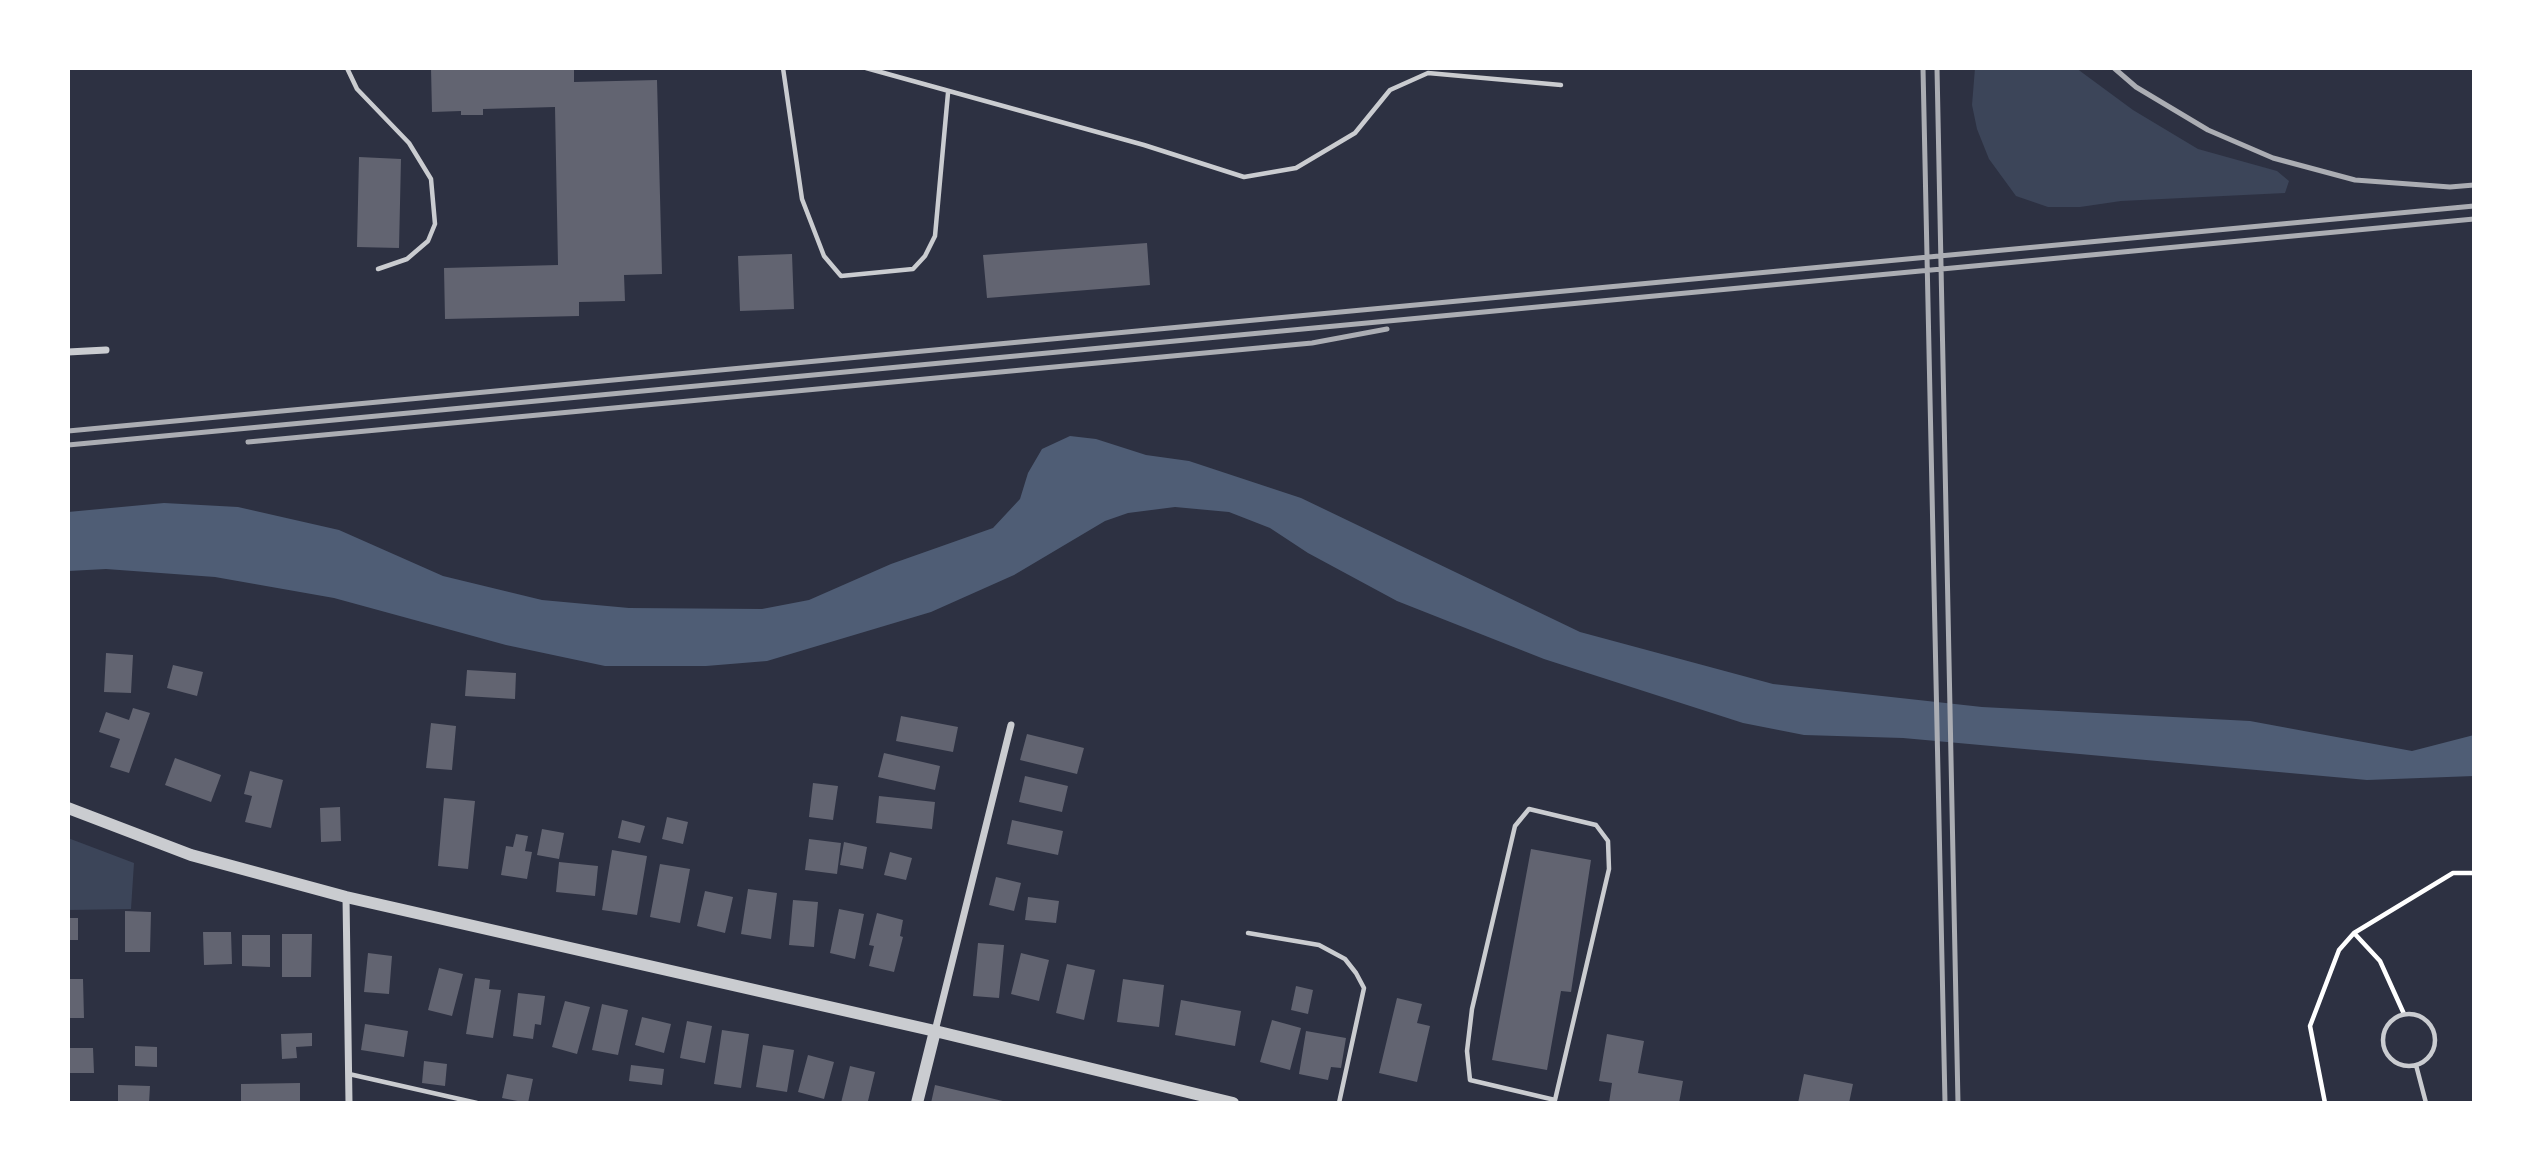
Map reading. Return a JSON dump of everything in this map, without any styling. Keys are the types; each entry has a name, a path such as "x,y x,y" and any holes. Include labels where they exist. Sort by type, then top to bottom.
{"street":[{"path":"68,352 106,351"},
{"path":"917,1103 1011,725"},
{"path":"68,808 191,855 346,897 935,1031 1232,1103"},
{"path":"346,897 349,1103"}],"lane":[{"path":"347,68 358,89 410,143 431,179 435,224 428,241 407,259 378,270"},
{"path":"783,68 803,199 824,256 841,276 913,269 925,256 935,236 948,93"},
{"path":"866,68 948,93 1144,145 1244,177 1296,168 1354,133 1390,90 1428,74 1561,85"},
{"path":"1529,809 1596,825 1608,841 1609,869 1555,1101 1471,1080 1467,1051 1472,1009 1515,826 1529,809"},
{"path":"1248,933 1319,945 1345,959 1356,973 1364,988 1339,1103"},
{"path":"2404,1014 2416,1015 2433,1029 2432,1051 2416,1065 2397,1064 2384,1050 2384,1032 2396,1017 2404,1014"},
{"path":"2416,1065 2426,1103"},
{"path":"348,1074 477,1103"}],"path":[{"path":"2325,1103 2310,1026 2339,950 2354,933 2453,873 2474,873"},
{"path":"2354,933 2380,961 2404,1014"}],"shaded area":[{"path":"1975,68 2076,68 2133,110 2198,149 2277,171 2289,181 2285,193 2121,201 2080,207 2048,207 2016,196 1989,159 1977,129 1972,105"},
{"path":"1070,436 1096,439 1146,455 1189,461 1301,498 1580,632 1773,684 1982,707 2250,721 2412,751 2474,735 2474,776 2367,780 1903,738 1804,735 1743,723 1544,659 1397,601 1308,553 1270,528 1229,512 1175,507 1128,513 1105,521 1014,575 931,612 767,661 706,666 605,666 506,645 334,598 215,577 106,569 68,571 68,512 164,503 238,507 339,530 443,576 542,600 629,608 762,609 809,600 891,564 993,528 1020,499 1028,473 1042,449"},
{"path":"68,838 134,863 131,909 68,910"}],"building":[{"path":"431,68 574,68 574,82 657,80 662,274 624,275 625,301 579,302 579,316 445,319 444,268 558,265 555,107 483,109 483,115 461,115 461,111 432,112"},
{"path":"359,157 401,159 399,248 357,247"},
{"path":"1147,243 1150,285 987,298 983,255"},
{"path":"792,254 794,309 740,311 738,256"},
{"path":"106,653 133,655 131,693 104,692"},
{"path":"173,665 203,672 197,696 167,688"},
{"path":"467,670 516,673 515,699 465,696"},
{"path":"133,708 150,713 129,773 110,767 120,739 99,732 106,712 129,720"},
{"path":"901,716 958,727 953,752 896,741"},
{"path":"431,723 456,726 452,770 426,768"},
{"path":"1027,734 1084,748 1077,774 1020,760"},
{"path":"884,753 940,766 935,790 878,777"},
{"path":"175,758 221,775 211,802 165,785"},
{"path":"250,771 283,780 271,828 245,822 252,796 244,794"},
{"path":"1025,776 1068,786 1062,812 1019,802"},
{"path":"813,783 838,786 833,820 809,817"},
{"path":"879,796 935,802 932,829 876,823"},
{"path":"444,798 475,801 468,869 438,866"},
{"path":"340,807 341,841 321,842 320,808"},
{"path":"667,817 688,822 683,844 662,839"},
{"path":"622,820 645,826 640,843 618,838"},
{"path":"1012,820 1063,831 1058,855 1007,844"},
{"path":"542,829 564,833 559,859 537,855"},
{"path":"516,834 528,836 525,851 532,852 527,879 501,875 506,846 513,847"},
{"path":"809,839 841,843 837,874 805,870"},
{"path":"844,842 867,847 863,869 840,865"},
{"path":"1531,849 1591,860 1571,992 1561,991 1547,1070 1492,1060"},
{"path":"612,850 647,856 637,915 602,910"},
{"path":"890,852 912,858 906,880 884,875"},
{"path":"559,862 598,866 595,896 556,892"},
{"path":"660,864 690,869 680,923 650,917"},
{"path":"996,877 1021,883 1014,911 989,905"},
{"path":"748,889 777,893 771,939 741,934"},
{"path":"705,891 733,897 725,933 697,926"},
{"path":"1028,897 1059,901 1056,923 1025,920"},
{"path":"793,900 818,902 814,947 789,945"},
{"path":"839,909 864,914 855,959 830,953"},
{"path":"125,911 151,912 150,952 125,952"},
{"path":"877,913 903,920 900,936 903,937 894,972 869,966 874,946 869,945"},
{"path":"68,918 78,918 78,940 68,940"},
{"path":"203,932 231,932 232,964 204,965"},
{"path":"282,934 312,934 311,977 282,977"},
{"path":"242,935 270,935 270,967 242,966"},
{"path":"978,943 1004,945 999,998 973,996"},
{"path":"368,953 392,956 389,994 364,992"},
{"path":"1021,953 1049,960 1039,1001 1011,994"},
{"path":"1067,964 1095,970 1084,1020 1056,1013"},
{"path":"439,968 463,974 452,1016 428,1010"},
{"path":"475,978 490,980 489,989 501,990 493,1038 466,1034"},
{"path":"68,979 83,979 84,1018 68,1018"},
{"path":"1123,979 1164,985 1159,1027 1117,1022"},
{"path":"1296,986 1313,990 1308,1014 1291,1010"},
{"path":"518,993 545,996 541,1025 535,1024 533,1039 513,1036"},
{"path":"1397,998 1422,1004 1417,1023 1430,1026 1417,1082 1379,1073"},
{"path":"1181,1000 1241,1011 1235,1046 1175,1035"},
{"path":"565,1001 590,1007 577,1054 552,1047"},
{"path":"602,1004 628,1010 618,1055 592,1050"},
{"path":"642,1017 671,1024 664,1053 635,1045"},
{"path":"1272,1020 1301,1028 1290,1070 1260,1062"},
{"path":"687,1021 712,1026 705,1063 680,1058"},
{"path":"365,1024 408,1031 404,1057 361,1050"},
{"path":"722,1030 749,1034 741,1088 714,1084"},
{"path":"1306,1031 1346,1038 1341,1068 1331,1067 1328,1080 1299,1074"},
{"path":"312,1033 312,1046 296,1047 297,1058 282,1059 281,1034"},
{"path":"1607,1034 1644,1041 1638,1073 1683,1081 1679,1103 1609,1103 1612,1083 1599,1081"},
{"path":"763,1045 794,1050 787,1092 756,1087"},
{"path":"135,1046 157,1047 157,1067 135,1066"},
{"path":"68,1048 93,1048 94,1073 68,1073"},
{"path":"808,1055 834,1062 824,1099 798,1092"},
{"path":"424,1061 447,1064 445,1086 422,1083"},
{"path":"631,1065 664,1069 662,1085 629,1081"},
{"path":"850,1066 875,1072 868,1101 841,1103"},
{"path":"507,1074 533,1079 528,1103 502,1098"},
{"path":"1804,1074 1853,1084 1849,1103 1798,1103"},
{"path":"300,1083 300,1103 241,1103 241,1084"},
{"path":"118,1085 150,1086 149,1103 118,1102"},
{"path":"935,1085 1007,1102 1007,1103 931,1103"}],"railway":[{"path":"1923,68 1945,1103"},
{"path":"1937,68 1958,1103"},
{"path":"2114,68 2136,87 2208,130 2273,158 2355,180 2450,187 2474,185"},
{"path":"68,431 2474,206"},
{"path":"68,445 2474,219"},
{"path":"248,442 1312,343 1387,329"}]}
